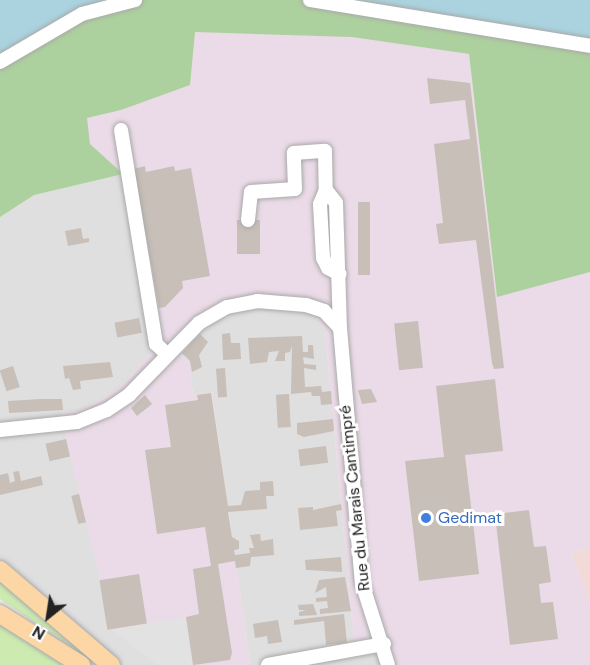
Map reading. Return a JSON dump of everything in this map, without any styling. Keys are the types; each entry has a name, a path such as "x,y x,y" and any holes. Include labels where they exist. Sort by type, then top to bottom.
{"main road":[{"path":"0,570 111,665"},
{"path":"0,614 81,665"}],"street":[{"path":"0,62 82,14 135,0"},
{"path":"310,0 590,45"},
{"path":"121,130 156,344 168,355"},
{"name":"Rue du Marais Cantimpré","path":"248,220 251,192 295,189 294,153 325,151 326,190 336,202 340,274 339,328 362,584 384,644 388,665"},
{"path":"0,430 92,418 121,401 211,314 244,302 314,307 333,317 339,328"},
{"path":"268,665 384,644"}],"shaded area":[{"path":"0,0 352,0 121,110 87,118 123,174 150,354 116,391 79,411 61,413 112,629 158,665 87,665 0,597"},
{"path":"217,16 469,54 497,296 590,272 590,547 571,554 590,603 590,665 399,665 378,640 354,643 325,331 311,313 267,308 246,310 212,324 180,354 189,363 193,395 212,392 250,665 158,665 112,629 60,413 79,411 116,391 150,354 123,174 90,144 87,117 121,110 145,99 176,18"},
{"path":"267,308 311,313 325,331 354,642 378,640 399,665 250,665 212,393 193,395 189,363 180,354 212,324 246,310"},
{"path":"590,547 590,603 571,554"},
{"path":"186,617 193,665 158,665 112,629"}],"green space":[{"path":"112,0 337,0 590,42 590,272 497,297 469,54 352,37 195,32 190,85 121,110 87,118 90,144 123,174 34,195 0,217 0,54 50,26"},
{"path":"0,581 85,655 0,599"},
{"path":"0,619 71,665 0,665"}],"water":[{"path":"0,0 112,0 50,26 0,54"},
{"path":"337,0 590,0 590,42"}],"building":[{"path":"427,78 470,83 504,368 494,369 492,363 476,240 439,244 436,224 443,223 434,144 470,139 465,100 430,104"},
{"path":"145,166 146,172 174,166 175,171 191,168 210,276 182,281 183,288 165,307 159,308 134,169"},
{"path":"358,202 370,202 370,275 358,275"},
{"path":"237,220 260,220 260,254 237,254"},
{"path":"81,228 83,239 89,238 89,242 68,246 65,231"},
{"path":"139,318 142,333 117,337 114,323"},
{"path":"418,321 423,368 399,370 394,324"},
{"path":"230,333 231,343 240,343 241,359 223,360 222,334"},
{"path":"200,334 208,342 199,355 202,367 192,372 190,361 182,353"},
{"path":"302,336 303,352 308,352 308,345 313,345 314,359 303,357 304,364 316,365 316,370 304,368 305,387 321,386 322,392 331,391 332,404 321,405 320,396 312,396 311,392 291,394 292,346 290,352 285,353 285,361 275,361 279,351 269,352 267,362 250,364 248,338"},
{"path":"110,362 113,377 80,381 81,389 73,390 69,378 65,379 63,366"},
{"path":"13,366 20,387 6,391 0,370"},
{"path":"225,368 227,397 218,398 216,369"},
{"path":"495,379 503,451 465,455 479,574 419,581 405,461 444,457 436,386"},
{"path":"371,389 377,402 362,404 358,390"},
{"path":"211,393 228,506 241,505 245,491 260,490 260,482 273,481 274,496 266,496 267,509 228,512 232,537 239,541 239,549 234,550 235,555 250,553 249,548 254,548 250,535 260,534 261,541 273,539 274,555 251,557 250,566 236,568 235,561 218,564 232,653 230,660 193,665 186,617 199,614 193,569 211,566 205,527 157,534 145,450 171,447 165,405 198,400 197,395"},
{"path":"289,394 291,427 278,428 276,395"},
{"path":"145,395 152,404 137,416 131,408"},
{"path":"62,399 63,410 9,413 8,401"},
{"path":"333,419 334,431 304,437 297,434 297,423"},
{"path":"66,439 70,457 50,461 46,444"},
{"path":"326,446 328,463 300,466 298,449"},
{"path":"19,471 21,481 41,476 43,485 0,495 0,475 8,473 10,483 15,481 13,472"},
{"path":"79,494 86,522 78,524 71,496"},
{"path":"341,504 342,510 336,511 338,526 300,530 298,508 313,507 313,510"},
{"path":"529,510 534,547 546,546 551,582 539,584 541,603 553,602 558,639 510,645 495,514"},
{"path":"341,557 342,572 306,570 305,560"},
{"path":"139,574 147,623 107,630 99,580"},
{"path":"345,577 351,611 320,614 320,609 328,608 327,601 316,602 316,598 327,597 326,587 315,593 319,580"},
{"path":"313,604 317,615 299,616 299,612 306,610 299,610 298,605"},
{"path":"344,614 347,643 326,645 324,621 294,625 294,620"},
{"path":"278,620 282,642 268,644 267,636 255,638 253,624"}],"place":[{"name":"Gedimat","path":"426,518"}]}
